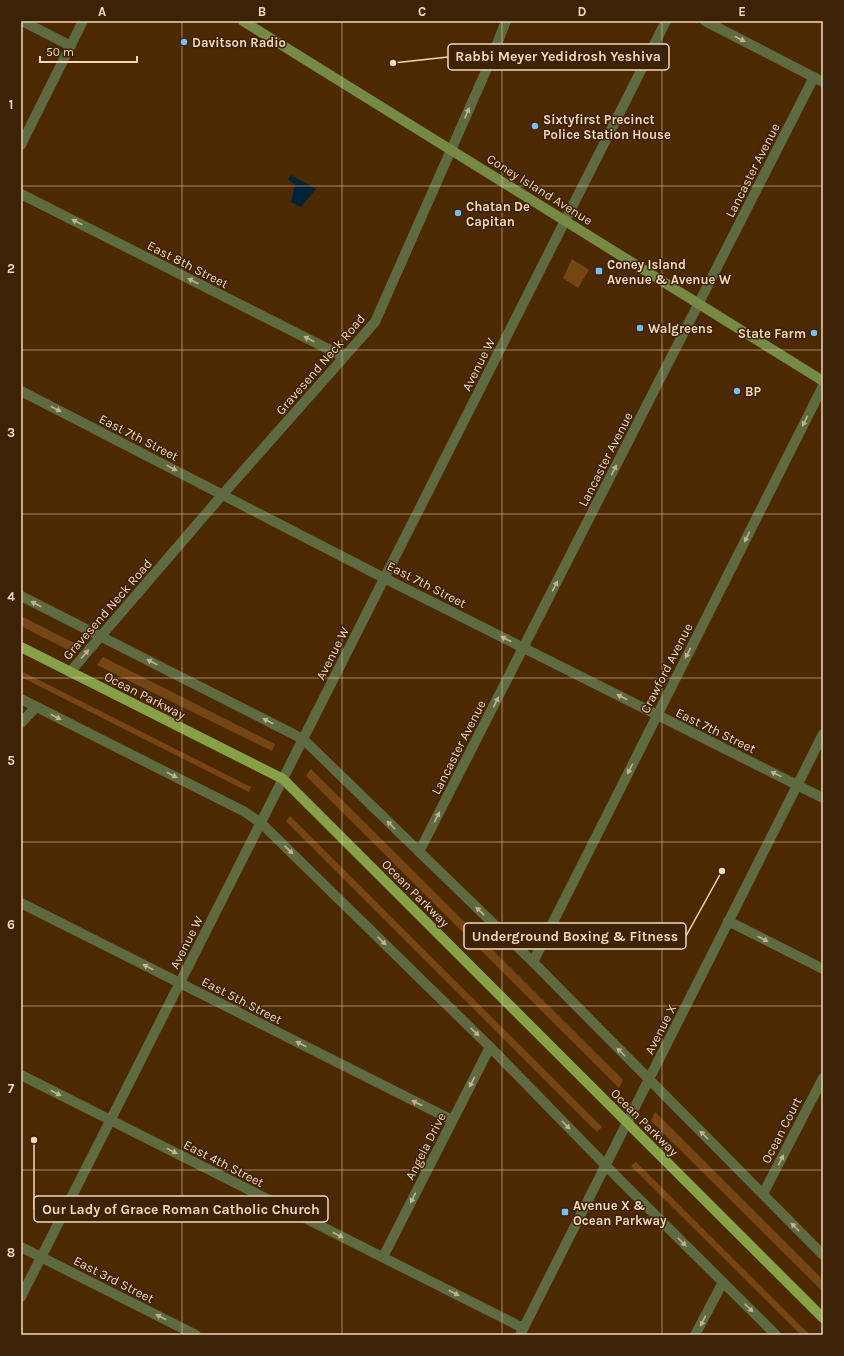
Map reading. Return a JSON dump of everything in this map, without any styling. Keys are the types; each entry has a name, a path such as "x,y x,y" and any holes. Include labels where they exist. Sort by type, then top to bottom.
{"main road":[{"name":"Coney Island Avenue","path":"243,21 823,381"},
{"name":"Ocean Parkway","path":"21,647 283,779 823,1318"}],"street":[{"path":"22,21 71,46"},
{"path":"21,144 83,21"},
{"name":"Gravesend Neck Road","path":"70,672 223,494 375,322 506,21"},
{"name":"Avenue W","path":"21,1297 666,21"},
{"path":"705,21 819,79"},
{"name":"Lancaster Avenue","path":"419,852 699,304 819,79"},
{"name":"East 8th Street","path":"21,194 344,357"},
{"name":"Crawford Avenue","path":"533,962 823,386"},
{"name":"East 7th Street","path":"21,391 384,578 798,784 823,798"},
{"path":"21,596 303,739 533,962 823,1255"},
{"path":"21,699 245,812 261,823 490,1047 605,1165 776,1335"},
{"path":"21,723 36,707"},
{"name":"Avenue X","path":"521,1332 823,734"},
{"name":"East 5th Street","path":"21,903 452,1120"},
{"path":"728,922 823,970"},
{"name":"Angela Drive","path":"383,1257 490,1047"},
{"name":"East 4th Street","path":"21,1075 383,1257 521,1332"},
{"name":"Ocean Court","path":"763,1194 823,1078"},
{"name":"East 3rd Street","path":"21,1247 196,1335"},
{"path":"696,1335 723,1282"}],"shaded area":[{"path":"572,259 589,270 578,288 563,278"},
{"path":"21,616 76,644 70,651 21,626"},
{"path":"103,657 275,744 272,751 97,665"},
{"path":"21,671 251,787 249,792 21,677"},
{"path":"311,769 623,1080 619,1088 306,776"},
{"path":"290,816 602,1127 597,1132 286,821"},
{"path":"655,1112 823,1280 823,1292 651,1121"},
{"path":"636,1162 810,1335 801,1335 631,1166"}],"water":[{"path":"291,175 316,189 301,207 291,202 295,185 288,179"}],"place":[{"name":"Davitson Radio","path":"184,42"},
{"name":"Rabbi Meyer Yedidrosh Yeshiva","path":"393,63"},
{"name":"Sixtyfirst Precinct Police Station House","path":"535,126"},
{"name":"Chatan De Capitan","path":"458,213"},
{"name":"Coney Island Avenue & Avenue W","path":"599,271"},
{"name":"Walgreens","path":"640,328"},
{"name":"State Farm","path":"814,333"},
{"name":"BP","path":"737,391"},
{"name":"Underground Boxing & Fitness","path":"722,871"},
{"name":"Our Lady of Grace Roman Catholic Church","path":"34,1140"},
{"name":"Avenue X & Ocean Parkway","path":"565,1212"}]}
